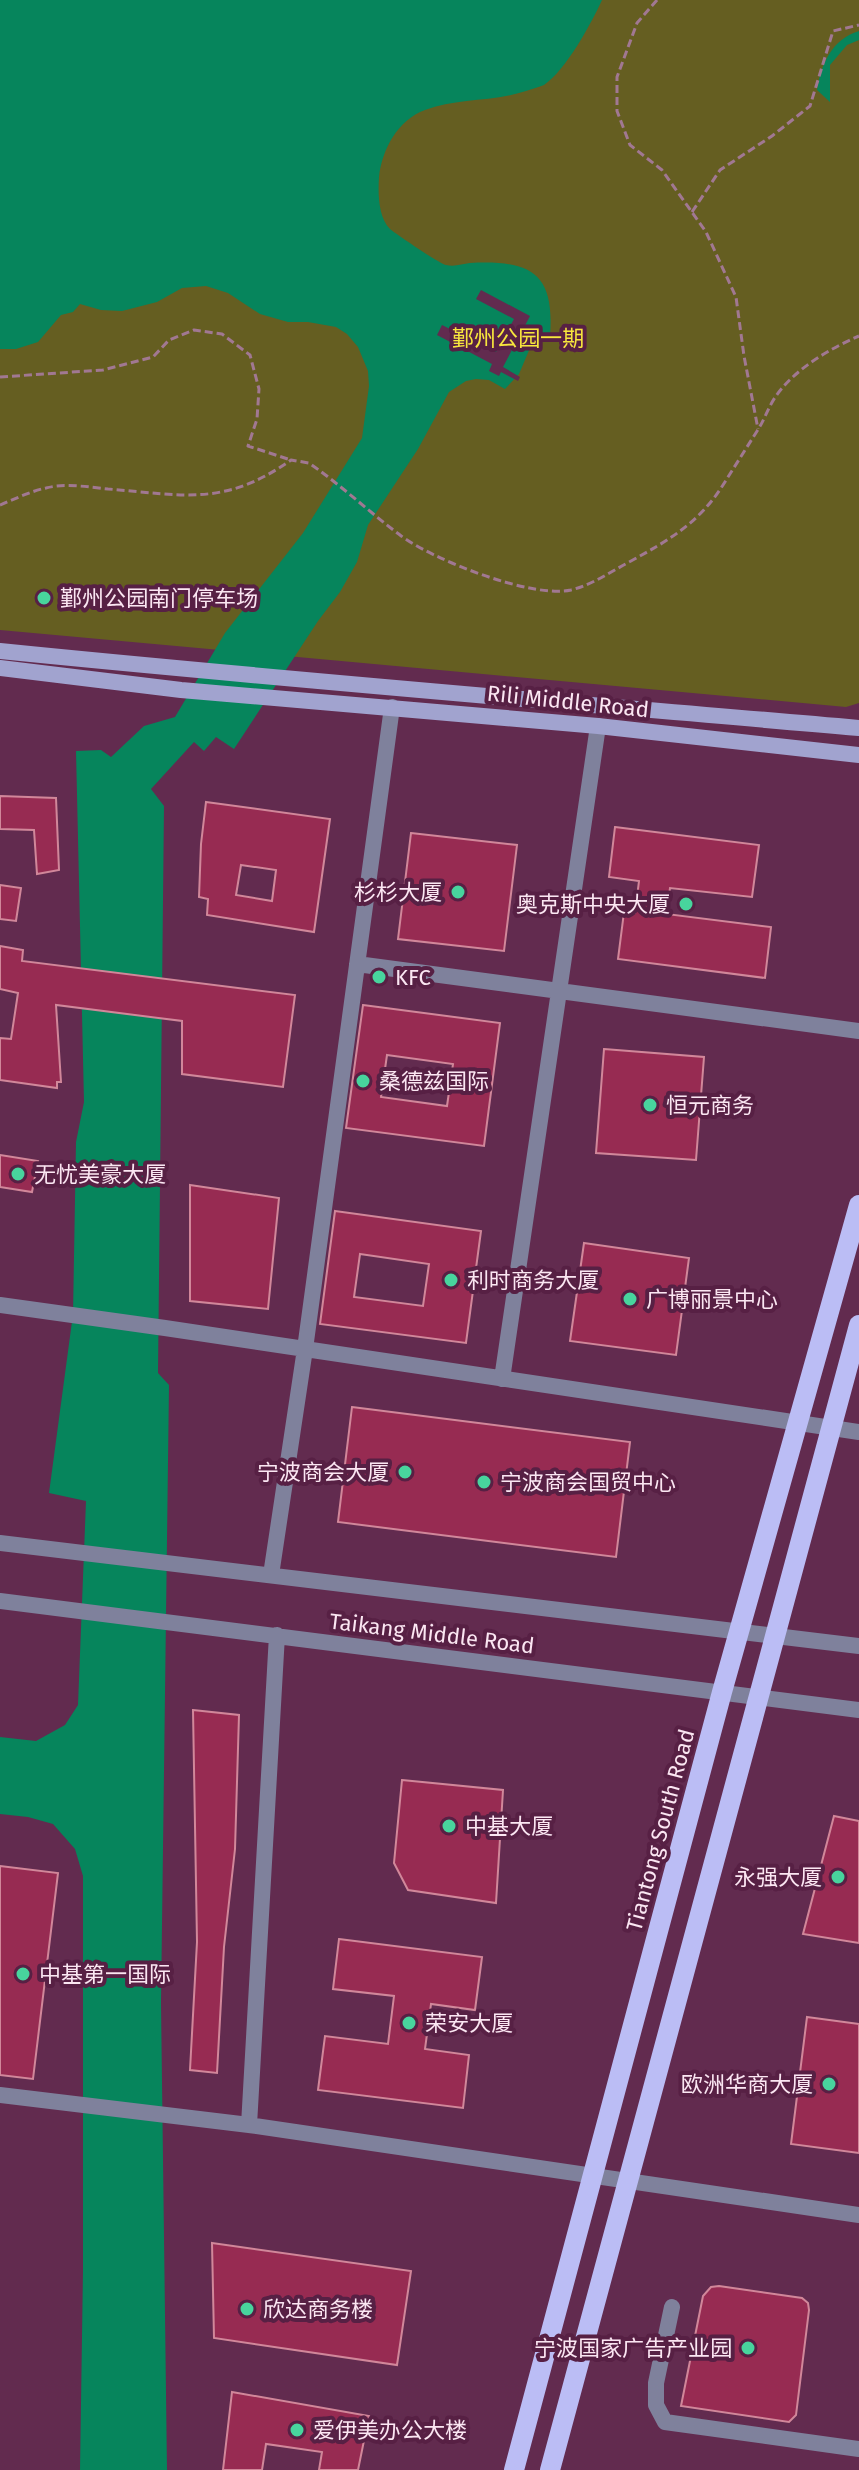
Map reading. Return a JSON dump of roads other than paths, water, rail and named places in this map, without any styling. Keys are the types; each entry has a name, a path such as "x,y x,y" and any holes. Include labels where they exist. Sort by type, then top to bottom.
{"main road":[{"name":"Rili Middle Road","path":"0,651 286,680 859,728"},
{"name":"Rili Middle Road","path":"0,668 181,690 598,726 859,755"},
{"name":"Tiantong South Road","path":"514,2470 722,1692 859,1205"},
{"path":"550,2470 859,1325"}],"street":[{"path":"271,1575 305,1349 392,707"},
{"path":"502,1379 598,726"},
{"path":"357,964 859,1031"},
{"path":"0,1305 859,1432"},
{"name":"Taikang Middle Road","path":"0,1543 859,1646"},
{"name":"Taikang Middle Road","path":"0,1601 859,1710"},
{"path":"249,2125 277,1635"},
{"path":"0,2095 249,2125 859,2215"},
{"path":"672,2307 656,2383 656,2405 665,2422 859,2449"}],"place":[{"name":"鄞州公园南门停车场","path":"44,598"},
{"name":"杉杉大厦","path":"458,892"},
{"name":"奥克斯中央大厦","path":"686,904"},
{"name":"KFC","path":"379,977"},
{"name":"桑德兹国际","path":"363,1081"},
{"name":"恒元商务","path":"650,1105"},
{"name":"无忧美豪大厦","path":"18,1174"},
{"name":"利时商务大厦","path":"451,1280"},
{"name":"广博丽景中心","path":"630,1299"},
{"name":"宁波商会大厦","path":"405,1472"},
{"name":"宁波商会国贸中心","path":"484,1482"},
{"name":"中基大厦","path":"449,1826"},
{"name":"永强大厦","path":"838,1877"},
{"name":"中基第一国际","path":"23,1974"},
{"name":"荣安大厦","path":"409,2023"},
{"name":"欧洲华商大厦","path":"829,2084"},
{"name":"欣达商务楼","path":"247,2309"},
{"name":"宁波国家广告产业园","path":"748,2348"},
{"name":"爱伊美办公大楼","path":"297,2430"}],"park label":[{"name":"鄞州公园一期","path":"518,338"}]}
